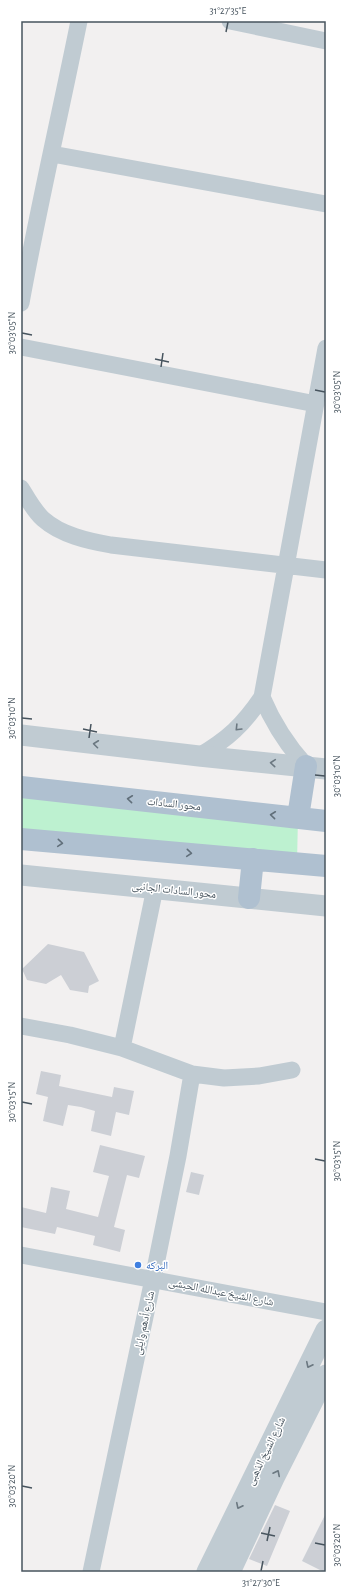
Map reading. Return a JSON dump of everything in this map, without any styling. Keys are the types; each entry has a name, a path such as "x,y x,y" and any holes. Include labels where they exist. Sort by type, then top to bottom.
{"main road":[{"path":"298,817 316,767"},
{"name":"محور السادات","path":"21,787 326,821"},
{"path":"21,839 326,866"},
{"path":"249,898 253,859"}],"street":[{"path":"21,303 35,227 52,154 79,21"},
{"path":"230,21 326,41"},
{"path":"52,154 326,204"},
{"path":"21,347 316,404"},
{"path":"199,756 218,745 235,732 250,715 262,697 326,348"},
{"path":"21,488 42,518 73,536 93,542 326,570"},
{"path":"262,697 279,732 295,754 316,767"},
{"path":"21,735 199,756 316,767"},
{"name":"محور السادات الجانبى","path":"21,875 326,906"},
{"path":"122,1048 155,888"},
{"path":"21,1026 70,1035 122,1048 192,1074 224,1078 259,1076 292,1070"},
{"name":"شارع أدهم وايلى","path":"91,1572 178,1156 192,1074"},
{"name":"شارع الشيخ عبدالله الحبشى","path":"21,1255 326,1312"},
{"name":"شارع الشيخ الذهبى","path":"207,1572 326,1330"},
{"name":"شارع الشيخ الذهبى","path":"233,1571 274,1478 326,1375"}],"green space":[{"path":"21,787 298,817 297,863 21,839"}],"building":[{"path":"48,944 84,952 99,981 89,986 88,993 70,990 61,975 46,984 27,980 22,969"},
{"path":"41,1071 61,1075 59,1086 112,1097 114,1087 134,1091 129,1115 116,1112 111,1136 91,1131 95,1111 81,1107 68,1105 63,1126 43,1121 48,1097 36,1094"},
{"path":"100,1145 145,1156 139,1178 127,1175 114,1227 125,1230 120,1252 93,1245 95,1236 57,1227 55,1234 21,1227 21,1207 46,1213 51,1187 70,1191 66,1209 98,1217 109,1176 93,1172"},
{"path":"191,1172 204,1175 199,1195 186,1192"},
{"path":"275,1505 290,1511 267,1566 249,1559"},
{"path":"326,1513 326,1572 324,1572 302,1561"}],"place":[{"name":"البركه","path":"138,1265"}]}
